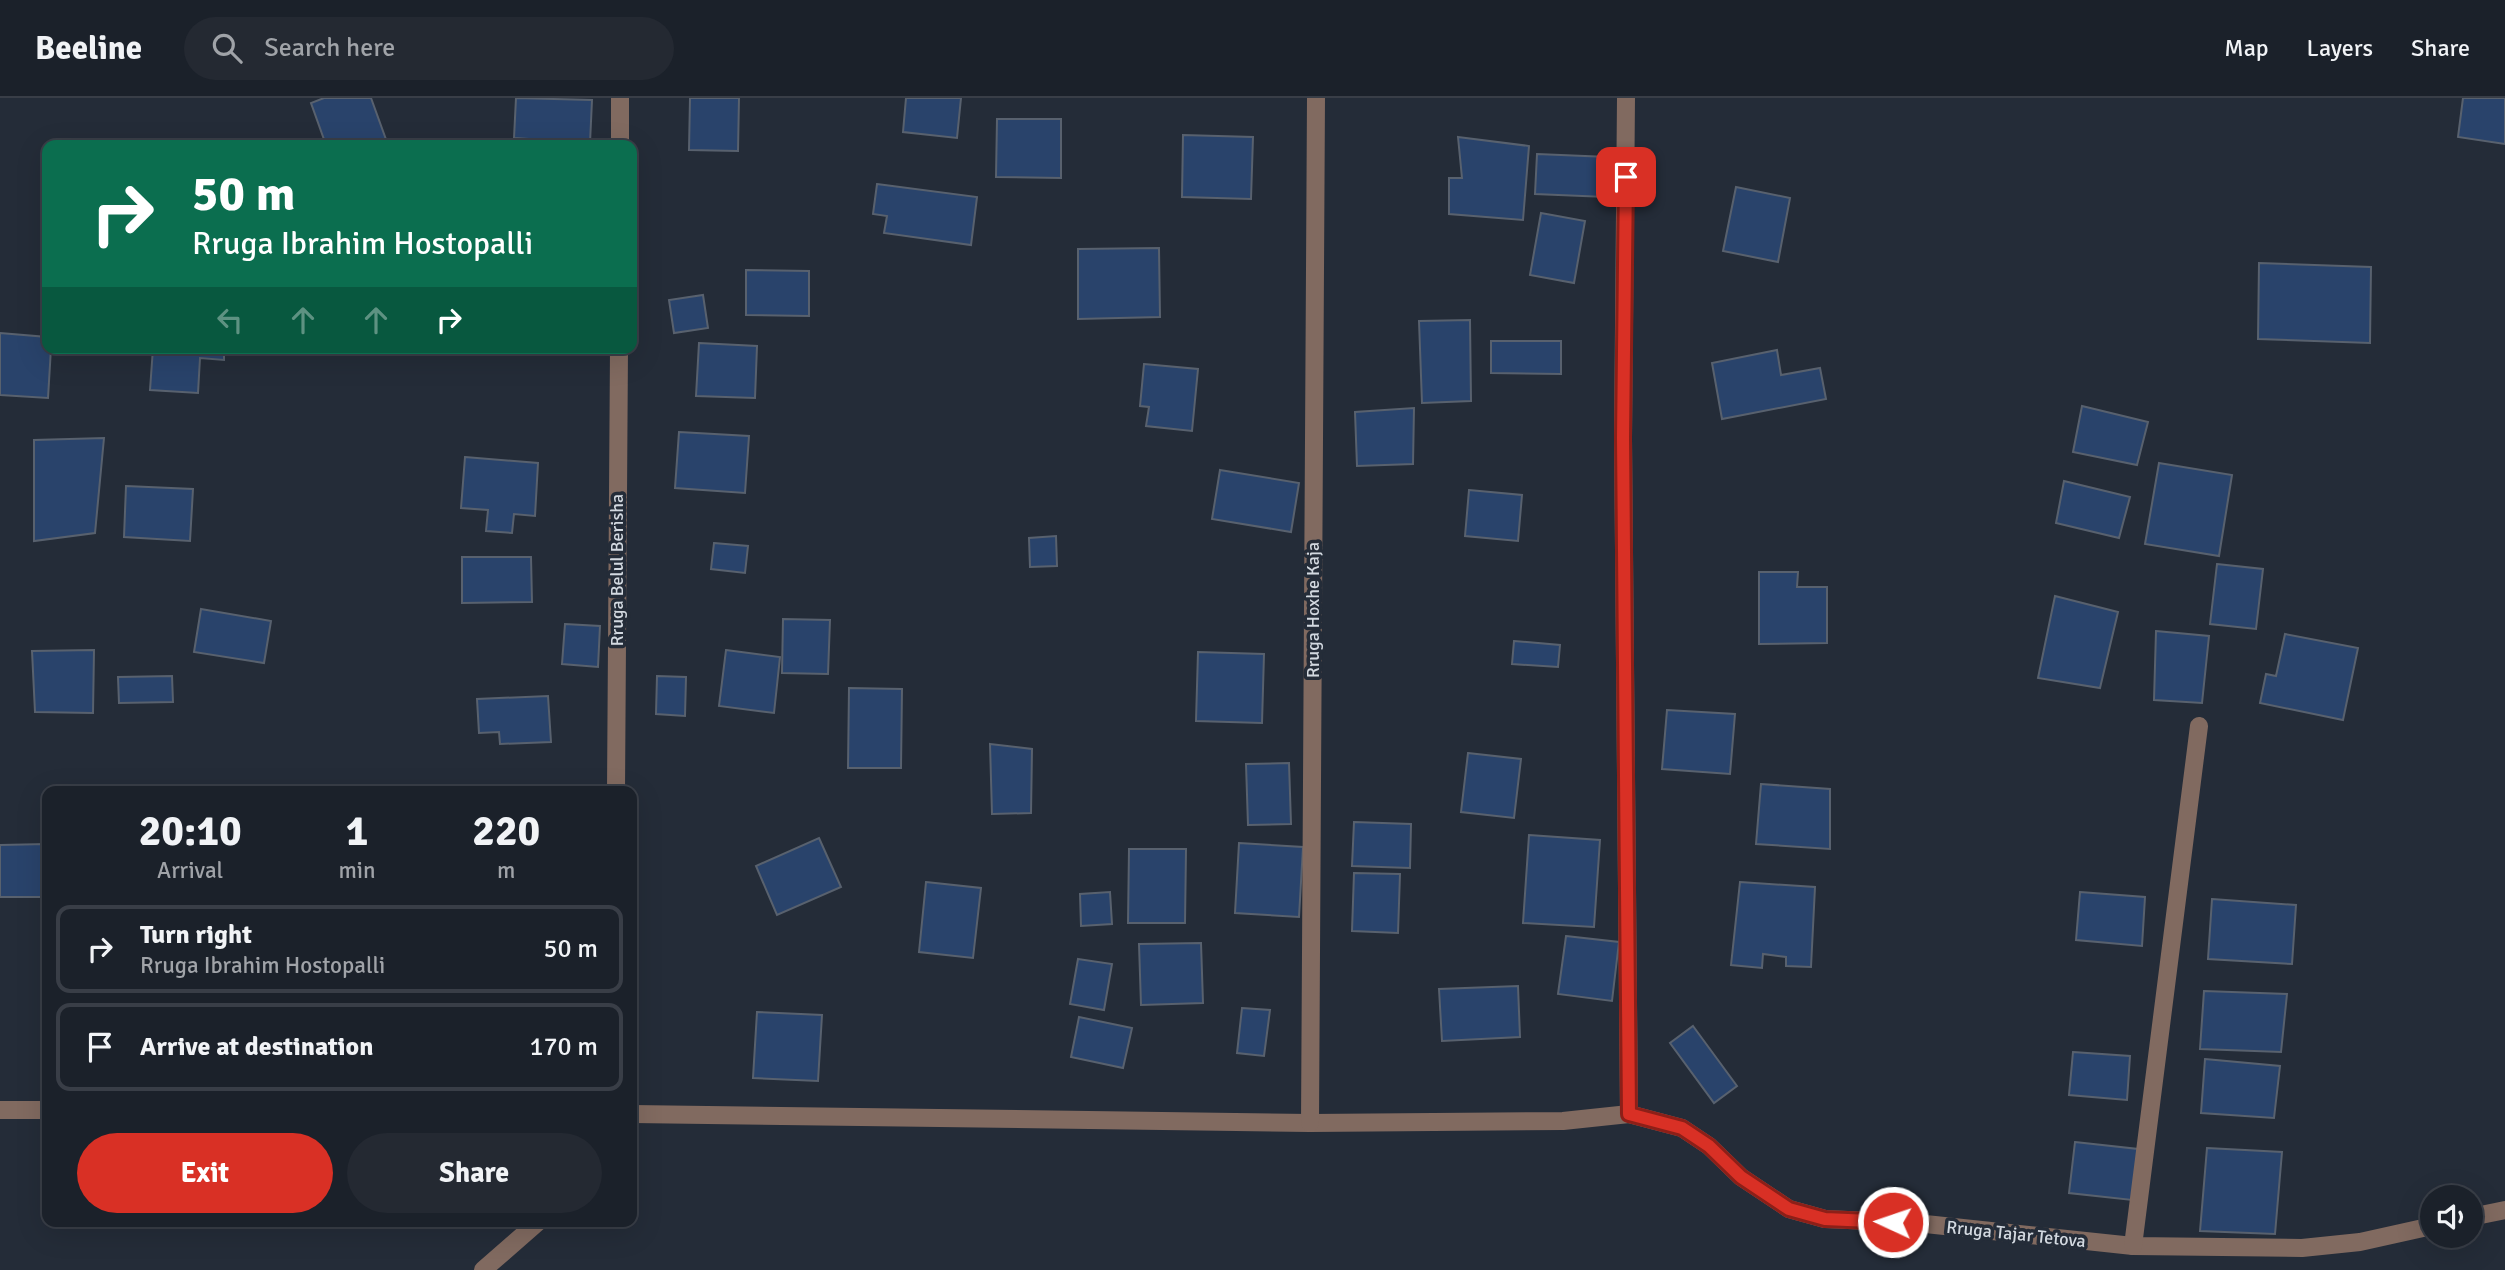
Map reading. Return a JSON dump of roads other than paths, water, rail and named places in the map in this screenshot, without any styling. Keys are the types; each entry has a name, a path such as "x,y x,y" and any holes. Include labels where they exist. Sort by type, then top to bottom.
{"street":[{"path":"620,98 620,140"},
{"name":"Rruga Hoxhe Kaja","path":"1310,1123 1316,98"},
{"path":"637,1114 1310,1123 1563,1121 1629,1114 1623,438 1626,98"},
{"name":"Rruga Belul Berisha","path":"616,786 619,354"},
{"path":"2133,1246 2199,726"},
{"path":"0,1110 42,1110"},
{"name":"Rruga Tajar Tetova","path":"1629,1114 1682,1128 1709,1146 1741,1177 1789,1209 1825,1219 1916,1223 2133,1246 2302,1248 2360,1242 2420,1229"},
{"path":"2483,1215 2505,1210"},
{"path":"483,1270 532,1227"}]}
